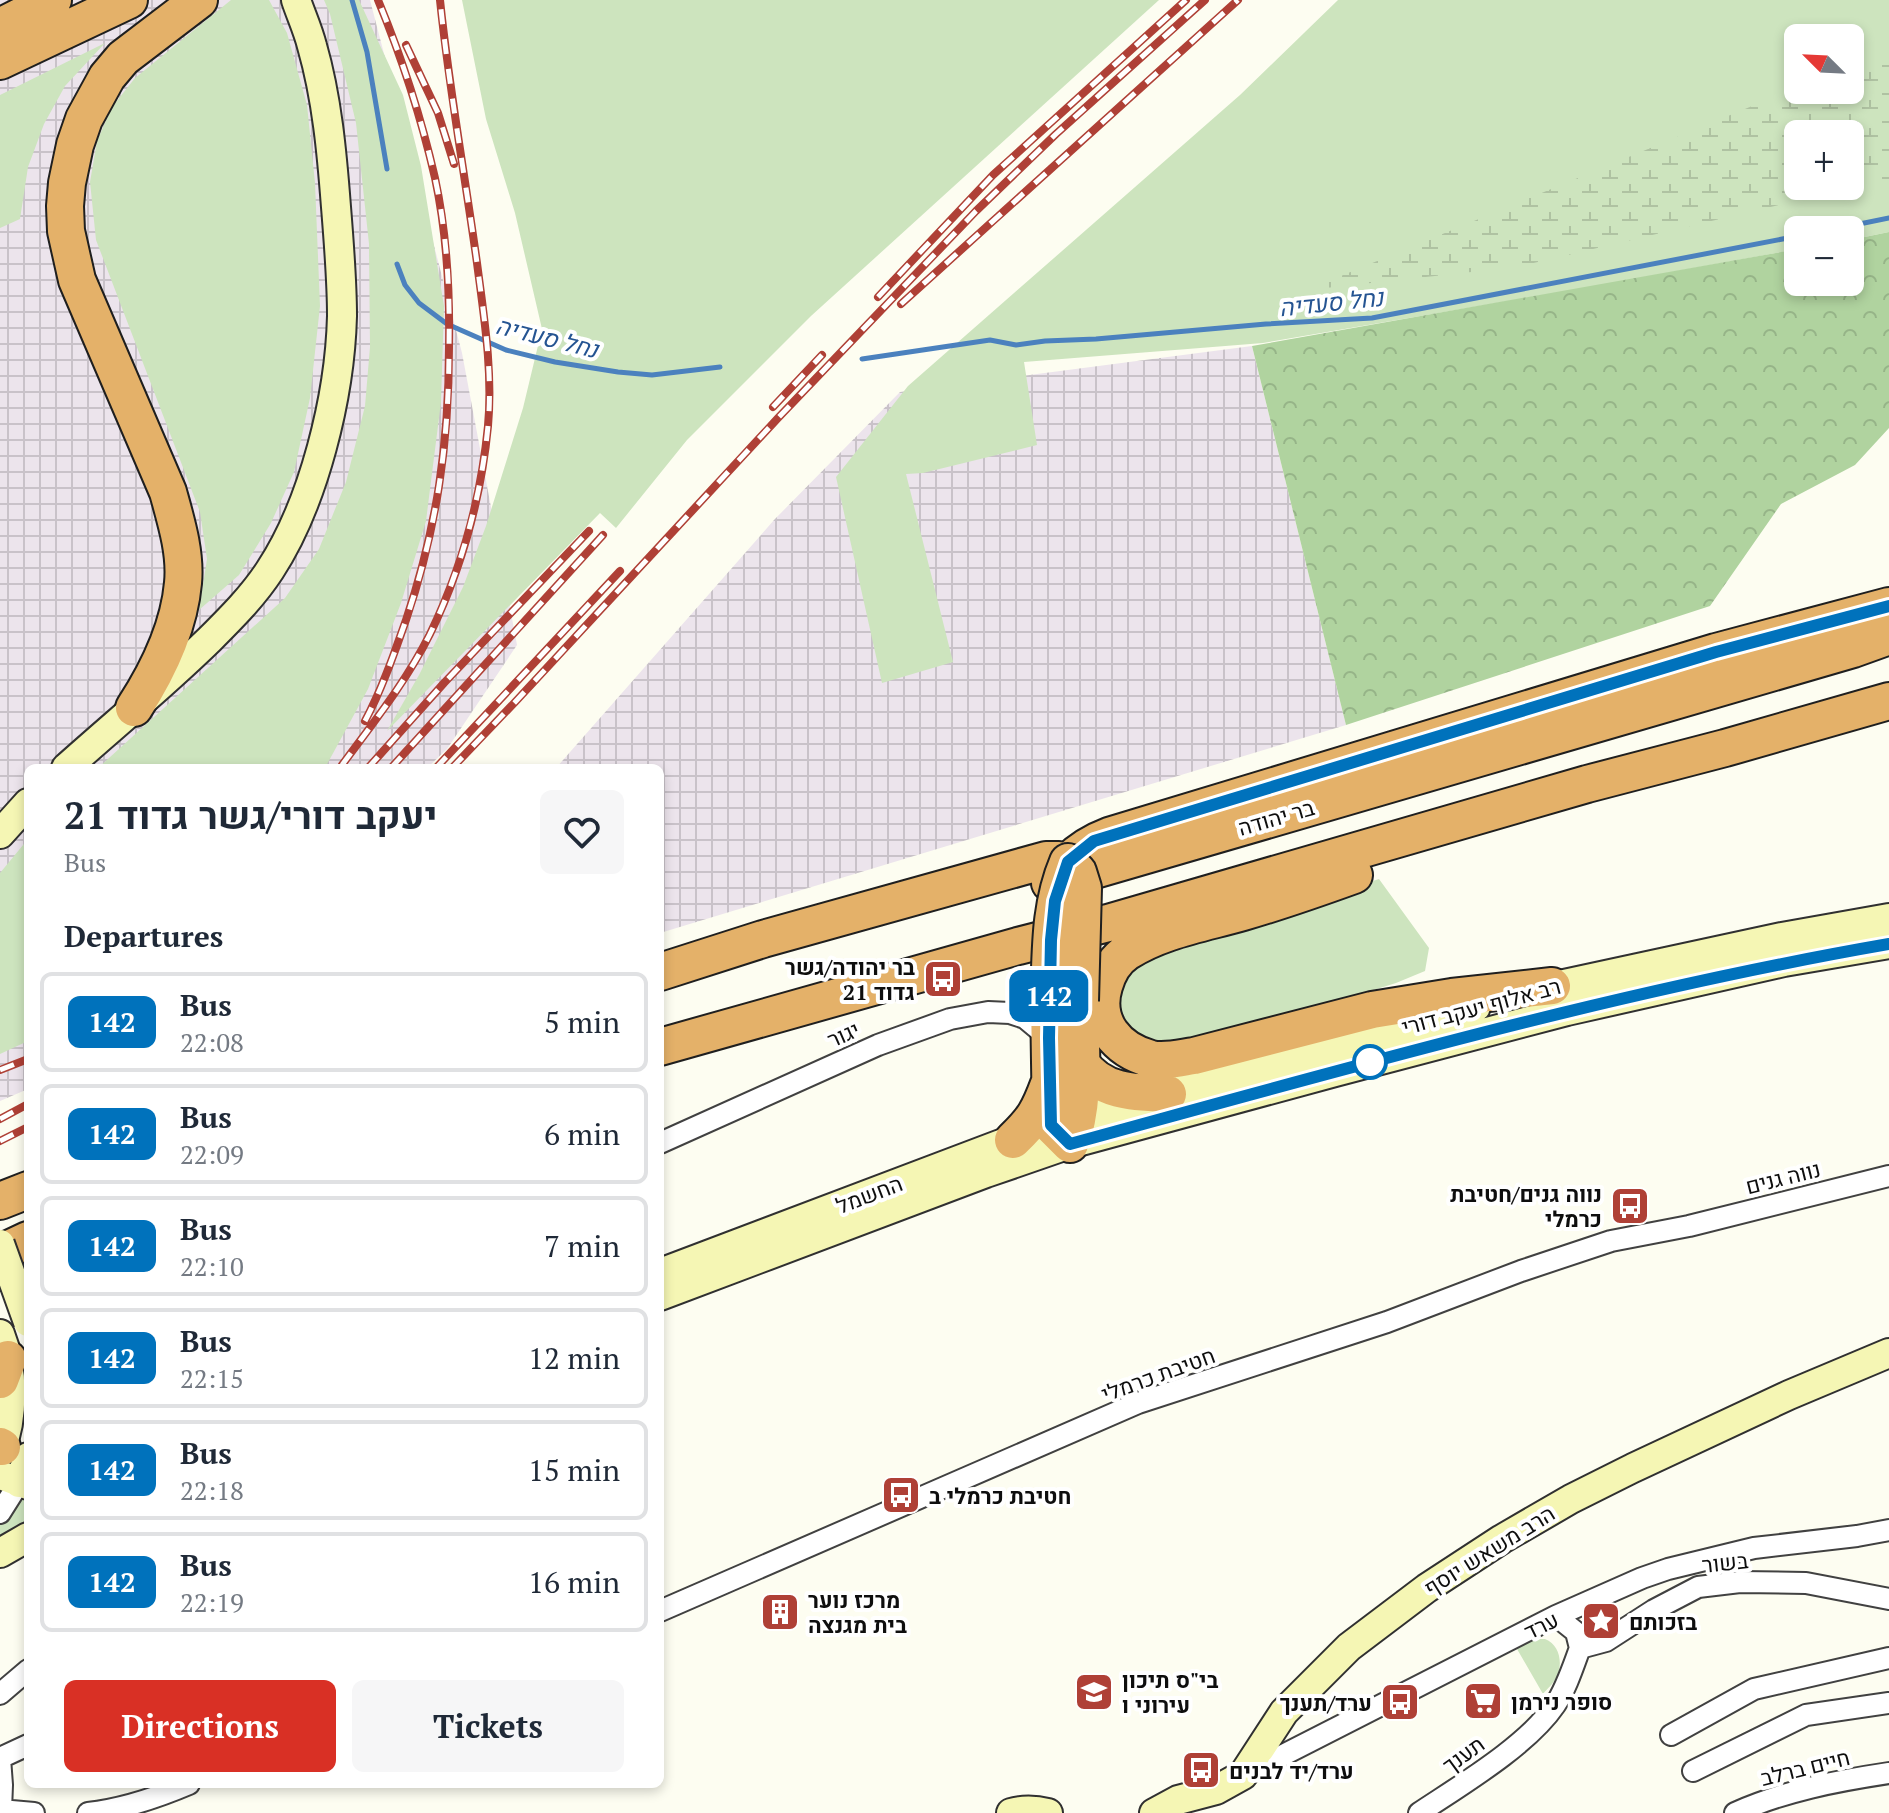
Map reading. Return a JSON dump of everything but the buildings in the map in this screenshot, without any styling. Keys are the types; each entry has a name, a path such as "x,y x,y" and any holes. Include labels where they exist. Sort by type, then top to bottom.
{"highway":[{"path":"0,27 53,0"},
{"path":"0,61 129,0"},
{"path":"134,708 155,673 172,631 184,582 182,558 168,492 77,280 66,231 67,183 84,119 107,77 123,58 199,0"},
{"path":"1168,1094 1137,1093 1112,1087 1090,1076 1081,1063 1051,940 1055,901 1068,862 1094,841 1716,652 1872,610"},
{"name":"בר יהודה","path":"664,991 997,898 1838,654 1889,636"},
{"path":"664,1046 1889,701"},
{"path":"1552,986 1372,1010 1194,1056 1167,1060 1143,1056 1120,1043 1103,1022 1100,1010 1100,998 1109,971 1124,954 1140,944 1164,934 1302,894 1579,794 1725,748"},
{"path":"664,971 763,939 1046,860 1068,862"},
{"path":"1013,1140 1031,1123 1041,1106 1049,1083 1049,1038 1065,1000"},
{"path":"1067,1129 1081,1063"},
{"path":"1049,1083 1067,1129"},
{"path":"0,1201 24,1192"},
{"path":"0,1255 24,1242"},
{"path":"0,1255 24,1255"}],"street":[{"path":"71,764 194,654 251,596 269,572 296,519 326,434 342,318 340,256 324,102 313,46 296,0"},
{"path":"0,810 24,801"},
{"path":"0,834 24,805"},
{"name":"רב אלוף יעקב דורי","path":"1067,1129 1168,1094 1552,986 1782,937 1889,918"},
{"name":"רב אלוף יעקב דורי","path":"1067,1129 1335,1072 1567,1011 1784,962 1889,944"},
{"name":"יגור","path":"664,1141 878,1045 950,1019 988,1012 1010,1013 1025,1018 1049,1038"},
{"name":"החשמל","path":"664,1271 1013,1140 1067,1129"},
{"name":"החשמל","path":"664,1294 986,1173 1067,1129"},
{"name":"נווה גנים","path":"1689,1226 1889,1176"},
{"name":"חטיבת כרמלי","path":"664,1609 1138,1403 1387,1322 1611,1241 1689,1226"},
{"path":"0,1244 24,1311"},
{"name":"הרב משאש יוסף","path":"1243,1775 1284,1712 1349,1647 1427,1588 1502,1539 1633,1468 1789,1395 1889,1353"},
{"path":"0,1513 13,1463 11,1385 3,1354"},
{"name":"ערד","path":"1154,1813 1178,1800 1216,1790 1556,1616 1642,1578 1754,1548 1889,1530"},
{"path":"0,1553 24,1539"},
{"name":"בשור","path":"1580,1648 1606,1641 1654,1610 1698,1587 1740,1582 1806,1583 1889,1599"},
{"path":"1556,1616 1576,1632 1580,1648"},
{"name":"תענך","path":"1419,1813 1529,1735 1555,1705 1580,1648"},
{"path":"1671,1735 1754,1689 1889,1658"},
{"path":"0,1694 24,1673"},
{"path":"1693,1771 1806,1715 1889,1703"},
{"path":"24,1747 0,1758 1,1810 34,1813"},
{"name":"חיים ברלב","path":"1735,1813 1828,1782 1889,1773"},
{"path":"88,1813 118,1809 179,1788"},
{"name":"ערד","path":"1198,1813 1216,1790"},
{"path":"1011,1813 1036,1810 1048,1813"}],"shaded area":[{"path":"0,0 370,0 462,353 517,645 447,749 431,764 24,764 24,1091 0,1101"},
{"path":"1252,346 1346,725 664,932 664,764 560,764 774,520 900,392"}],"green space":[{"path":"231,0 269,0 287,33 307,105 315,183 320,306 310,398 294,472 271,523 239,575 199,610 207,559 200,512 96,240 90,182 97,141 112,107 135,78"},
{"path":"324,0 359,0 403,95 421,166 444,306 441,402 426,521 401,603 368,689 327,764 102,764 285,598 319,549 346,482 365,406 370,347 369,244 356,123"},
{"path":"462,0 1159,0 811,316 687,440 616,528 600,513 387,731 463,587 486,526 523,408 542,329 515,213 486,119"},
{"path":"1338,0 1889,0 1889,232 1864,237 1864,216 1784,216 1784,252 1263,343 1024,362 1037,445 923,473 906,474 953,662 882,683 836,477 908,386 1240,95"},
{"path":"105,43 65,86 44,124 28,167 20,219 0,228 0,95"},
{"path":"1889,49 1889,179 1864,185 1864,120 1784,120 1784,200 1800,200 1517,267 1307,290 1784,93 1784,104 1864,104 1864,59"},
{"path":"1889,232 1889,428 1855,465 1781,504 1710,606 1346,725 1252,346 1784,251 1784,296 1864,296 1864,237"},
{"path":"24,844 24,1043 0,1054 0,873"},
{"path":"1379,879 1429,948 1425,971 1396,983 1200,1044 1141,1047 1106,998 1124,961"},
{"path":"21,1490 24,1490 24,1532 0,1546 0,1522"},
{"path":"1532,1639 1550,1642 1559,1656 1558,1673 1543,1694 1517,1649"}],"waterway":[{"name":"נחל סעדיה","path":"352,0 367,52 387,169"},
{"name":"נחל סעדיה","path":"1864,223 1889,218"},
{"name":"נחל סעדיה","path":"862,359 990,340 1016,345 1372,318 1784,239"},
{"name":"נחל סעדיה","path":"397,264 405,285 419,303 447,324 506,350 555,362 652,375 720,367"}],"railway":[{"path":"365,721 397,646 426,552 444,451 448,383 448,283 439,199 417,110 378,0"},
{"path":"343,764 400,685 421,652 441,610 475,507 485,453 489,406 487,344 440,0"},
{"path":"878,297 993,175 1186,0"},
{"path":"456,764 976,211 1056,134 1205,0"},
{"path":"901,304 1238,0"},
{"path":"406,45 438,113 454,164"},
{"path":"773,407 822,355"},
{"path":"372,764 589,531"},
{"path":"395,764 603,535"},
{"path":"440,764 620,571"},
{"path":"0,1070 24,1061"},
{"path":"0,1119 24,1106"},
{"path":"0,1141 24,1129"}],"bus line":[{"name":"142","path":"1889,606 1716,652 1094,841 1068,862 1055,901 1049,1038 1051,1125 1070,1144 1567,1011 1784,962 1889,944"}],"place":[{"name":"בר יהודה/גשר גדוד 21","path":"943,979"},
{"name":"נווה גנים/חטיבת כרמלי","path":"1630,1206"},
{"name":"חטיבת כרמלי ב","path":"901,1495"},
{"name":"מרכז נוער בית מגנצה","path":"780,1612"},
{"name":"בזכותם","path":"1601,1621"},
{"name":"בי\"ס תיכון עירוני ו","path":"1094,1692"},
{"name":"סופר נירמן","path":"1483,1701"},
{"name":"ערד/תענך","path":"1400,1702"},
{"name":"ערד/יד לבנים","path":"1201,1770"}]}
